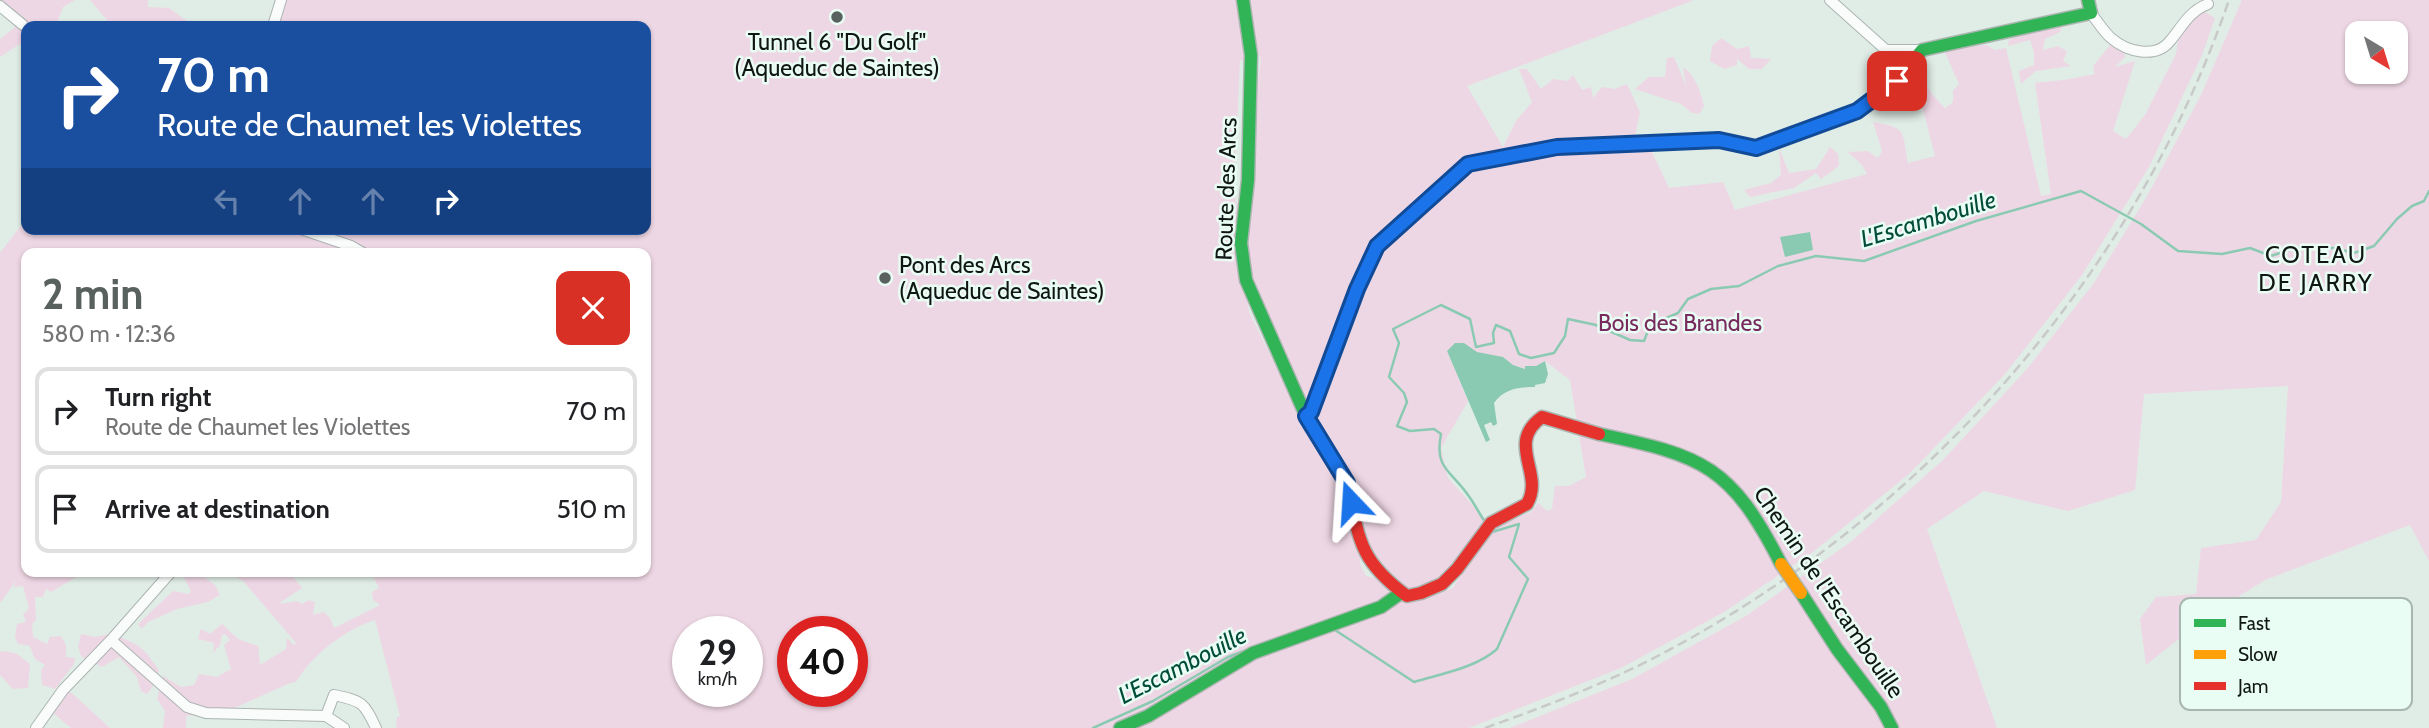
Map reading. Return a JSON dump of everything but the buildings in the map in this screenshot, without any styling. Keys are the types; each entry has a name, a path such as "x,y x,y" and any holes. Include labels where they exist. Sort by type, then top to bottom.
{"street":[{"path":"275,21 281,0"},
{"name":"Route des Arcs","path":"1243,0 1251,55 1248,180 1241,243 1246,279 1306,416 1347,483 1359,541 1385,580 1400,591"},
{"path":"1836,2 1886,50 1922,50 2089,6 2112,39 2132,49 2149,52 2164,47 2195,10 2208,4"},
{"path":"0,6 21,23"},
{"path":"1306,416 1311,412 1357,289 1377,246 1468,164 1557,147 1719,140 1756,148 1857,111 1897,81 1922,50"},
{"path":"319,235 354,248"},
{"name":"Chemin de l'Escambouille","path":"1400,591 1408,596 1438,589 1451,576 1488,526 1530,501 1532,484 1524,438 1532,423 1542,417 1584,431 1679,452 1709,469 1740,496 1753,513 1781,564 1837,649 1881,707 1892,728"},
{"path":"36,728 63,690 168,577"},
{"path":"1120,728 1148,716 1253,653 1381,607 1400,591"},
{"path":"111,640 187,707 206,713 326,716 344,728"},
{"path":"326,716 334,695 359,701 369,712 376,728"}],"green space":[{"path":"0,0 75,0 63,7 58,21 21,21 21,43 0,57 0,39 14,28 20,16"},
{"path":"90,0 148,0 148,7 169,8 187,21 108,21"},
{"name":"Bois des Brandes","path":"285,0 1244,0 1247,62 1240,60 1234,194 1244,224 1261,60 1253,36 1251,0 1694,0 1467,86 1503,147 1516,121 1532,102 1519,69 1527,69 1541,89 1553,79 1567,81 1573,75 1582,90 1591,87 1593,98 1602,87 1615,89 1627,84 1640,112 1634,140 1651,150 1669,188 1723,182 1735,210 1867,174 1848,152 1868,151 1878,158 1882,151 1873,122 1898,129 1904,138 1908,163 1935,156 1920,98 1912,86 1902,95 1895,91 1918,69 1922,71 1930,91 1945,108 1953,102 1953,91 1959,84 1944,50 1986,45 1995,50 2006,48 2041,196 2051,194 2035,83 2095,74 2093,66 2112,43 2122,48 2125,57 2115,67 2135,61 2113,131 2126,139 2145,115 2176,54 2180,26 2203,11 2215,18 2202,55 2149,167 2082,275 2005,374 1909,474 1813,552 1724,612 1621,668 1469,728 396,728 397,717 400,716 375,620 352,630 330,645 311,662 296,682 230,710 186,716 186,728 163,728 165,711 157,699 163,676 181,687 194,685 199,674 217,677 231,669 224,645 230,640 225,634 222,635 220,645 213,653 214,643 198,639 201,629 210,634 222,624 238,639 258,646 260,665 286,649 287,638 294,645 296,643 243,581 236,577 293,577 302,588 278,604 297,601 302,604 309,600 315,602 313,615 324,612 334,628 380,605 373,600 372,592 379,588 374,577 651,577 651,248 21,248 21,577 76,577 51,592 46,589 43,597 35,597 36,620 32,624 33,637 47,644 50,637 61,636 66,645 66,657 75,658 74,664 55,689 42,685 41,670 45,665 35,659 30,646 18,644 15,637 17,624 26,622 23,615 29,608 23,586 14,587 16,581 0,603 0,253 21,226 21,235 651,235 651,21 279,21","holes":["1242,266 1256,308 1333,452 1366,544 1379,568 1400,586 1414,591 1428,589 1467,565 1453,588 1424,599 1389,598 1383,582 1366,576 1360,564 1361,554 1351,531 1340,483 1282,379 1249,312","1447,351 1503,357 1513,365 1526,369 1526,366 1536,366 1545,361 1570,380 1586,477 1569,486 1555,486 1552,509 1547,511 1538,503 1531,512 1497,526 1487,521 1448,478 1441,448 1468,401"]},
{"path":"2242,0 2429,0 2429,561 2410,525 2265,580 2236,598 2180,598 2180,638 2146,665 2140,619 2156,597 2196,594 2201,548 2256,540 2281,502 2288,386 2144,394 2135,490 2068,511 1984,491 1927,529 1997,728 1510,728 1632,679 1746,616 1852,541 1943,460 2027,369 2094,283 2146,198 2201,95"},
{"path":"2058,24 2062,26 2060,32 2045,39 2043,50 2058,46 2067,51 2063,61 2071,66 2036,71 2021,84 2019,71 2034,65 2034,52 2030,40 2008,46 2009,40 2030,30"},
{"path":"1721,38 1737,49 1749,46 1751,58 1771,59 1762,69 1749,69 1737,59 1737,65 1724,69 1710,61 1712,46"},
{"path":"1674,57 1686,86 1683,67 1697,84 1704,106 1699,114 1692,113 1681,104 1635,89 1649,77 1665,77 1667,58"},
{"path":"1830,147 1838,154 1839,166 1821,179 1816,173 1794,188 1750,197 1744,190 1771,183 1781,175 1779,148 1789,173 1816,169"},
{"path":"184,577 204,577 215,585 220,595 208,602 177,609 148,622 142,629 138,624 173,591 189,594 191,591"},
{"path":"115,633 142,649 159,670 147,694 141,691 137,677 119,657 102,667 81,656 78,647 81,634 95,637"},
{"path":"0,652 17,654 30,664 28,688 13,689 0,675"},
{"path":"67,691 110,728 71,728 52,712"}],"shaded area":[{"path":"1810,232 1813,250 1785,257 1780,237"},
{"path":"1455,343 1464,343 1477,352 1503,357 1513,365 1525,369 1525,366 1536,366 1545,361 1548,374 1545,383 1512,390 1494,403 1497,424 1493,426 1491,422 1484,425 1490,440 1486,442 1447,351"}],"waterway":[{"name":"L'Escambouille","path":"1486,523 1442,462 1439,446 1441,434 1434,429 1410,431 1397,426 1407,402 1404,393 1389,377 1399,343 1393,329 1441,305 1470,319 1476,347 1494,343 1496,325 1510,331 1519,354 1531,358 1554,353 1565,336 1568,319 1596,325 1630,340 1644,341 1649,328 1678,313 1688,299 1711,289 1739,286 1778,266 1816,256 1864,261 1976,221 2081,191 2141,224 2178,251 2222,254 2250,248 2271,256 2295,248 2334,248 2354,253 2374,246 2397,219 2412,206 2424,201 2429,191"},
{"name":"L'Escambouille","path":"1332,628 1414,682 1457,670 1488,656 1497,649 1528,579 1509,557 1519,524 1492,532 1490,529"},
{"name":"L'Escambouille","path":"1311,626 1324,622"},
{"name":"L'Escambouille","path":"1093,728 1153,701 1228,657 1249,649"}],"railway":[{"path":"1485,728 1630,670 1747,604 1839,539 1924,466 2002,385 2073,297 2135,203 2187,104 2229,0"}],"traffic: fast":[{"path":"1243,0 1251,55 1248,180 1241,243 1246,280 1306,416 1349,490"},
{"path":"1790,136 1857,111 1897,81 1922,50 2091,13 2088,0"},
{"path":"1599,434 1665,450 1690,459 1711,471 1746,505 1781,564"},
{"path":"1120,728 1148,716 1253,653 1381,607 1400,591"},
{"path":"1801,593 1837,649 1881,707 1892,728"}],"traffic: slow":[{"path":"1485,161 1557,147 1719,140 1756,148 1790,136"},
{"path":"1781,564 1801,593"}],"traffic: jam":[{"path":"1306,416 1311,413 1357,289 1377,246 1468,164 1485,161"},
{"path":"1349,490 1360,538 1372,562 1380,573 1407,596 1421,593 1442,584 1457,569 1491,523 1527,504 1532,481 1526,448 1527,438 1531,427 1542,417 1599,434"}],"place":[{"name":"Tunnel 6 \"Du Golf\" (Aqueduc de Saintes)","path":"837,17"},
{"name":"Pont des Arcs (Aqueduc de Saintes)","path":"885,278"}],"district":[{"name":"COTEAU DE JARRY","path":"2316,268"}],"route":[{"path":"1351,502 1347,483 1306,416 1311,412 1357,289 1377,246 1468,164 1557,147 1719,140 1756,148 1857,111 1897,81"}]}
